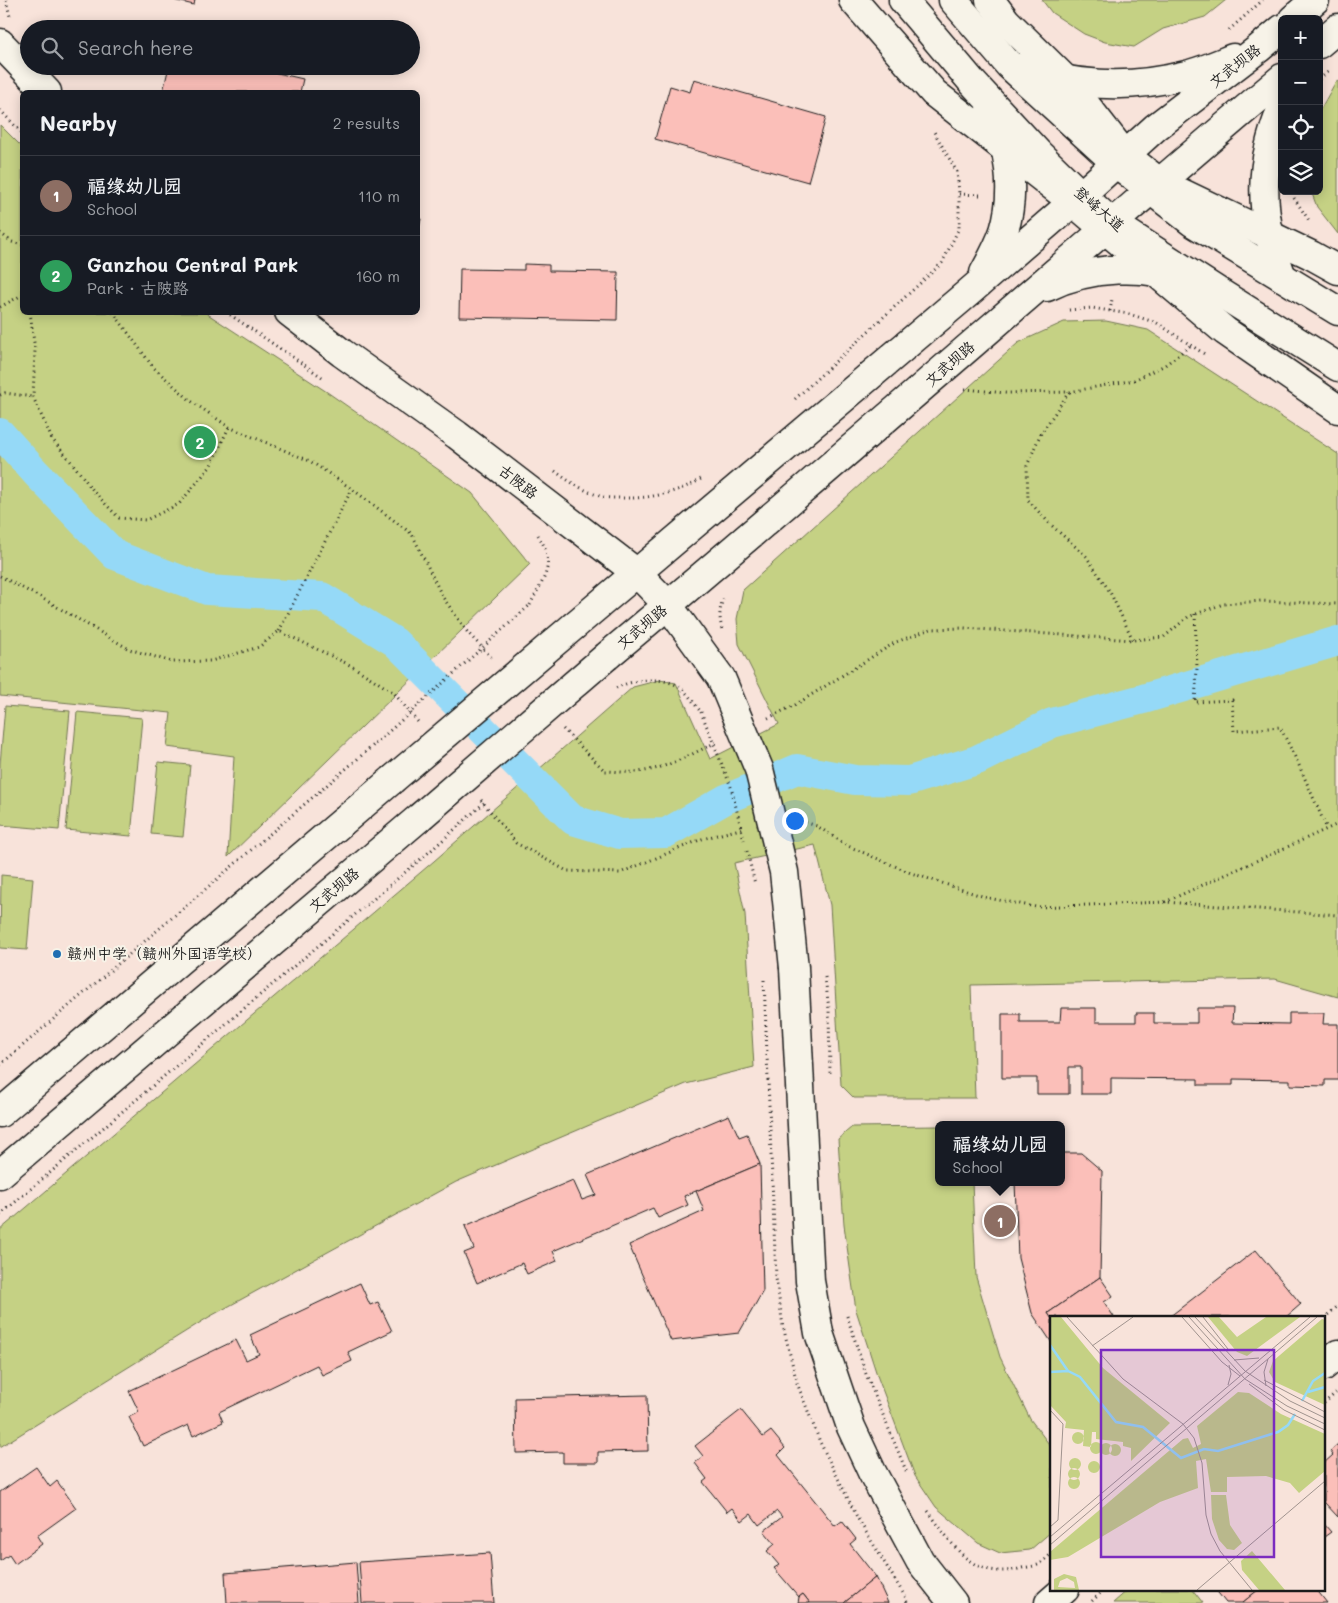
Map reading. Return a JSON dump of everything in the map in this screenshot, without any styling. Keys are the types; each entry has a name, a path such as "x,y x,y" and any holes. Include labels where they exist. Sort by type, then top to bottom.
{"main road":[{"path":"853,0 934,93 1005,148 1077,198"},
{"name":"登峰大道","path":"903,0 973,83 1077,198 1109,226 1338,367"},
{"path":"953,0 1009,66 1155,185 1192,222 1338,312"},
{"path":"990,0 1006,21 1068,82 1121,159"},
{"path":"1298,15 1315,0"},
{"path":"1323,41 1338,28"},
{"name":"文武坝路","path":"0,1113 968,293 1156,127 1278,32"},
{"path":"0,43 20,63"},
{"path":"1009,66 1068,82 1129,84 1158,81 1188,74 1258,49"},
{"path":"31,75 46,90"},
{"name":"文武坝路","path":"0,1174 668,605 1278,81"},
{"path":"968,293 983,274 995,253 1004,230 1010,182 1008,158 995,118 973,83"},
{"path":"1278,118 1269,144 1265,172 1264,201 1269,234 1282,277"},
{"path":"1155,185 1269,234 1338,270"},
{"path":"1109,226 1155,271 1225,331 1338,409"},
{"path":"1028,297 1078,276 1104,270 1130,269 1155,271 1179,276 1225,296"},
{"name":"古陂路","path":"293,315 342,353 457,435 637,573 668,605 721,678 759,769 784,872 794,968 810,1281 819,1333 851,1427 872,1472 920,1561 953,1603"},
{"path":"1326,1364 1338,1354"},
{"path":"1049,1603 1064,1590"}],"path":[{"path":"1224,34 1263,0"},
{"path":"0,110 20,131"},
{"path":"788,405 942,263 959,228 959,194 957,172 943,144 932,129"},
{"path":"1293,195 1314,227"},
{"path":"0,234 12,242 20,244"},
{"path":"0,307 20,296"},
{"path":"1064,311 1092,308 1129,314 1157,323 1207,356"},
{"path":"30,315 35,350 33,397 52,439 95,493 119,518 146,520 179,504 210,467 229,428"},
{"path":"230,315 333,384"},
{"path":"957,388 1005,393 1069,392 1134,380 1165,364 1191,345"},
{"path":"1069,392 1040,435 1027,466 1028,500 1050,524 1086,556 1110,592 1133,640"},
{"path":"0,395 5,393 33,397"},
{"path":"547,466 571,483 604,497 659,496 691,485 706,476"},
{"path":"0,576 47,601 129,650 172,662 211,661 259,647 279,632 352,488"},
{"path":"0,1065 375,744 530,605 546,572 548,559 543,543 534,528"},
{"path":"723,633 719,617 725,594"},
{"path":"1195,614 1197,668 1195,702 1232,700 1234,731 1280,727 1327,829"},
{"path":"279,632 352,666 393,692 424,729"},
{"path":"609,692 624,684 646,680 663,680 682,688 700,712 731,787 756,891"},
{"path":"479,798 516,843 567,871 620,873 702,839 746,828"},
{"path":"803,828 799,820 817,826 848,846 911,873 988,898 1036,907 1165,902 1338,915"},
{"path":"1165,902 1338,824"},
{"path":"0,1215 434,847"},
{"path":"824,971 829,1009 830,1074"},
{"path":"1326,1316 1338,1306"},
{"path":"846,1312 866,1374 910,1480"},
{"path":"1326,1401 1338,1391"},
{"path":"923,1505 968,1561 988,1570 1011,1570 1040,1564 1050,1556"},
{"path":"1091,1602 1104,1590"}],"green space":[{"path":"1042,0 1226,0 1205,17 1163,29 1134,47 1105,42 1084,34 1052,13"},
{"path":"1338,81 1338,234 1317,207 1312,195 1323,195 1323,105"},
{"path":"0,125 20,145 20,315 209,315 327,392 472,493 530,564 228,857 234,756 167,747 171,713 0,696"},
{"path":"1106,321 1148,330 1338,454 1338,997 1275,979 971,985 975,1098 854,1098 841,1085 830,905 815,845 734,863 745,914 754,1067 686,1084 456,1182 209,1317 0,1447 0,1230 434,861 633,687 660,680 676,683 710,759 779,724 739,644 737,619 743,590 1018,343 1064,322"},
{"path":"5,706 70,711 59,830 0,825 0,764"},
{"path":"77,712 142,718 131,836 66,830"},
{"path":"158,762 190,765 183,837 151,834"},
{"path":"1,875 33,878 27,950 0,948"},
{"path":"935,1126 935,1186 972,1186 976,1277 1000,1357 1030,1419 1050,1445 1050,1533 1030,1550 1000,1553 978,1543 936,1507 915,1476 878,1378 856,1310 844,1225 838,1139 852,1127"},
{"path":"1128,1590 1193,1590 1203,1603 1113,1603"}],"building":[{"path":"173,0 195,0 194,5"},
{"path":"167,75 286,75 303,79 300,90 163,90"},
{"path":"694,79 826,117 808,182 655,139 670,86 690,92"},
{"path":"524,264 549,265 549,271 618,272 617,320 459,317 460,269 524,270"},
{"path":"1061,1008 1096,1008 1096,1022 1136,1022 1136,1013 1154,1013 1154,1023 1197,1023 1197,1008 1233,1008 1232,1023 1289,1024 1289,1013 1324,1013 1323,1024 1338,1024 1338,1080 1325,1080 1325,1086 1290,1085 1290,1080 1233,1079 1233,1085 1198,1085 1198,1079 1111,1078 1111,1094 1081,1094 1081,1067 1069,1067 1069,1094 1037,1094 1037,1078 1002,1078 1002,1014 1020,1014 1020,1022 1060,1022"},
{"path":"729,1115 739,1137 747,1134 760,1164 684,1196 688,1205 658,1218 653,1208 553,1251 557,1261 527,1274 522,1263 477,1283 464,1253 474,1249 465,1226 573,1180 582,1200 596,1195 587,1175"},
{"path":"1065,1153 1081,1153 1102,1171 1100,1277 1048,1313 1050,1316 1050,1340 1032,1313 1018,1258 1015,1186 1065,1186"},
{"path":"760,1164 763,1291 739,1333 671,1341 629,1245 704,1211 696,1191"},
{"path":"1256,1250 1301,1304 1287,1316 1170,1316"},
{"path":"1100,1277 1113,1296 1104,1302 1113,1316 1050,1316 1048,1313"},
{"path":"360,1283 370,1305 378,1302 392,1331 348,1352 352,1361 322,1375 317,1365 219,1412 223,1422 193,1436 188,1425 143,1446 129,1417 139,1412 129,1391 236,1340 246,1360 259,1354 250,1335"},
{"path":"647,1395 648,1451 598,1452 598,1463 563,1463 563,1452 516,1453 515,1398"},
{"path":"741,1410 763,1437 771,1431 785,1448 778,1455 835,1526 842,1521 856,1539 850,1544 876,1577 844,1603 810,1603 803,1594 799,1597 774,1568 779,1565 767,1551 775,1544 764,1531 782,1517 777,1511 759,1525 751,1514 742,1521 732,1508 727,1512 703,1482 707,1479 695,1463 703,1456 695,1446"},
{"path":"1338,1444 1338,1517 1326,1504 1326,1461 1333,1455 1330,1451"},
{"path":"36,1467 50,1487 57,1481 76,1508 37,1536 42,1544 15,1564 9,1555 0,1561 0,1492"},
{"path":"1326,1526 1331,1532 1326,1536"},
{"path":"490,1553 494,1603 362,1603 359,1562"},
{"path":"356,1562 359,1603 227,1603 225,1573"},
{"path":"876,1577 888,1603 844,1603"},
{"path":"1216,1590 1258,1590 1242,1603 1226,1603"},
{"path":"1258,1590 1317,1590 1327,1603 1242,1603"},
{"path":"803,1594 810,1603 798,1603 799,1597"}],"waterway":[{"path":"0,433 115,555 207,590 322,597 395,642 573,820 620,834 666,833 726,799 797,769 855,780 909,781 977,760 1052,723 1143,699 1338,641"}],"place":[{"name":"Ganzhou Central Park","path":"200,442"},
{"name":"赣州中学（赣州外国语学校）","path":"57,954"},
{"name":"福缘幼儿园","path":"1000,1221"}]}
